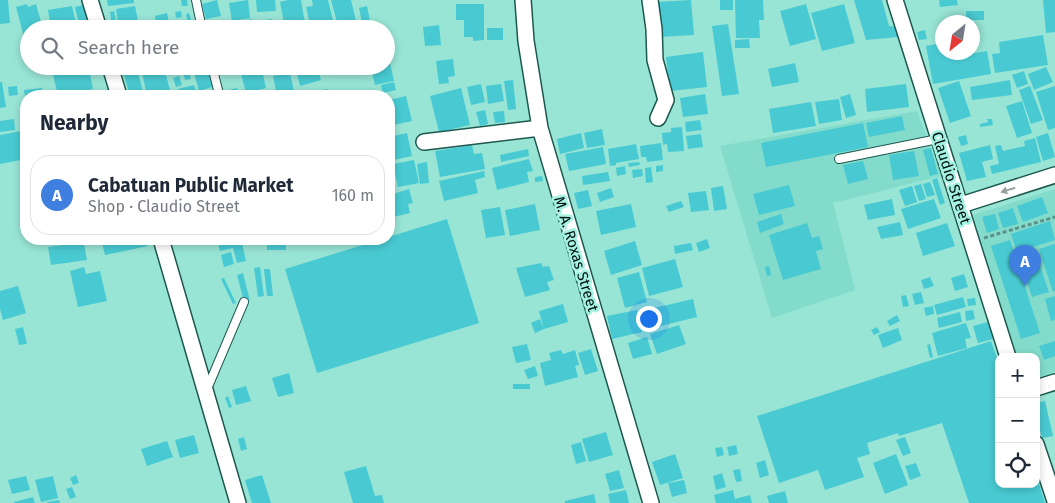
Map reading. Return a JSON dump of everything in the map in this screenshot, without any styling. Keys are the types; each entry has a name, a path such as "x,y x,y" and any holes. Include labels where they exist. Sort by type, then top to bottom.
{"street":[{"path":"90,0 96,20"},
{"name":"M. A. Roxas Street","path":"523,0 526,41 540,128 651,503"},
{"path":"650,0 654,29 655,60 666,100 658,118"},
{"name":"Claudio Street","path":"895,0 1007,353"},
{"path":"113,75 117,90"},
{"path":"424,142 540,128"},
{"path":"960,205 1055,176"},
{"path":"163,245 238,503"},
{"path":"1040,387 1055,382"},
{"path":"1040,456 1055,501"}],"lane":[{"path":"196,0 200,20"},
{"path":"214,75 218,90"},
{"path":"839,159 938,140"},
{"path":"206,391 244,302"}],"path":[{"path":"972,242 1055,217"}],"shaded area":[{"path":"917,111 941,176 833,203 855,290 772,318 720,146"},
{"path":"1055,189 1055,372 1040,377 1040,353 1016,353 973,215"}],"building":[{"path":"0,0 8,0 10,23 0,24"},
{"path":"107,0 134,0 134,3 108,6"},
{"path":"181,0 187,0 188,6 182,6"},
{"path":"217,0 221,16 206,19 202,4"},
{"path":"248,0 250,18 232,20 229,3"},
{"path":"256,0 275,0 276,11 257,12"},
{"path":"301,0 304,20 283,20 280,2"},
{"path":"312,0 328,0 333,20 309,20 306,7 313,6"},
{"path":"331,0 351,0 356,20 337,20"},
{"path":"691,0 694,35 660,37 657,2"},
{"path":"720,0 733,0 733,10 720,10"},
{"path":"735,0 763,0 764,20 759,20 760,38 736,38"},
{"path":"854,0 882,0 889,26 896,27 898,37 866,40"},
{"path":"939,0 957,0 958,5 940,7"},
{"path":"1043,0 1055,0 1055,32 1046,33"},
{"path":"27,4 28,7 36,4 40,20 20,20 20,22 16,7"},
{"path":"456,4 484,4 484,40 473,41 473,37 464,37 464,20 456,20"},
{"path":"806,4 816,39 790,46 780,11"},
{"path":"844,4 855,43 822,51 811,13"},
{"path":"83,5 87,20 78,20 75,7"},
{"path":"72,6 75,20 50,20 48,10"},
{"path":"135,6 138,20 117,20 116,9"},
{"path":"367,6 370,20 361,20 359,8"},
{"path":"114,11 116,20 111,20 110,12"},
{"path":"181,11 182,17 176,18 175,12"},
{"path":"966,11 984,11 984,20 980,20 980,15 966,15"},
{"path":"167,13 168,20 156,20 155,16"},
{"path":"189,13 191,20 187,20 186,14"},
{"path":"728,24 739,94 722,96 712,26"},
{"path":"439,25 441,45 425,46 423,27"},
{"path":"487,28 503,28 503,40 487,40"},
{"path":"925,30 927,39 919,40 917,32"},
{"path":"1043,35 1048,65 995,73 992,54 1000,53 999,42"},
{"path":"749,39 750,48 735,48 735,40"},
{"path":"935,44 935,60 980,60 980,52 987,51 991,74 933,84 926,46"},
{"path":"703,52 707,87 670,91 666,57"},
{"path":"453,59 455,76 448,77 449,83 439,84 436,61"},
{"path":"795,63 799,82 772,87 768,69"},
{"path":"1046,67 1053,82 1034,90 1028,74"},
{"path":"1024,71 1028,84 1017,88 1012,75"},
{"path":"53,75 90,75 93,89 57,90"},
{"path":"124,75 139,75 142,90 128,90"},
{"path":"142,75 166,75 170,90 146,90"},
{"path":"184,75 190,75 191,79 185,80"},
{"path":"195,75 212,75 215,86 199,90"},
{"path":"241,75 263,75 266,88 245,90"},
{"path":"290,75 294,90 276,90 273,76"},
{"path":"297,75 320,75 321,80 300,86"},
{"path":"372,75 393,75 394,81 375,85"},
{"path":"179,76 182,85 176,87 173,78"},
{"path":"513,80 516,109 508,110 504,81"},
{"path":"1010,80 1012,95 972,100 970,87"},
{"path":"959,81 971,116 950,123 938,88"},
{"path":"0,82 2,82 6,107 0,108"},
{"path":"394,82 396,90 382,90 381,85"},
{"path":"481,84 485,102 471,105 467,87"},
{"path":"501,84 504,101 488,104 486,86"},
{"path":"906,84 909,107 867,112 865,89"},
{"path":"194,85 195,90 178,90"},
{"path":"17,86 18,95 9,96 8,87"},
{"path":"1030,86 1043,120 1031,124 1019,90"},
{"path":"1055,86 1055,128 1048,130 1036,92"},
{"path":"42,88 42,90 24,90"},
{"path":"461,88 470,125 439,132 430,96"},
{"path":"705,94 708,114 683,117 680,98"},
{"path":"850,94 856,115 846,118 840,97"},
{"path":"406,96 412,121 395,125 395,99"},
{"path":"839,99 842,120 819,124 815,102"},
{"path":"1022,101 1032,133 1017,138 1006,106"},
{"path":"811,102 816,126 773,133 769,109"},
{"path":"485,110 488,124 480,126 476,112"},
{"path":"504,111 505,122 495,123 493,112"},
{"path":"902,116 905,130 869,137 866,123"},
{"path":"14,119 15,130 0,132 0,121"},
{"path":"987,119 992,119 993,125 980,127 980,124 988,122"},
{"path":"700,120 702,130 686,132 685,122"},
{"path":"863,123 868,147 766,167 761,143"},
{"path":"682,127 684,151 668,152 667,144 663,145 662,133 671,132 671,128"},
{"path":"602,129 605,145 587,148 584,133"},
{"path":"20,131 20,160 0,164 0,135"},
{"path":"407,133 412,156 395,160 395,136"},
{"path":"581,133 584,148 560,154 557,139"},
{"path":"1048,133 1055,157 1043,161 1036,137"},
{"path":"701,134 703,147 688,149 686,136"},
{"path":"966,135 968,144 961,146 958,137"},
{"path":"1035,138 1041,162 992,174 990,166 999,164 995,146 1001,145 1003,151 1025,146 1024,141"},
{"path":"661,143 663,160 647,162 646,157 641,157 640,146"},
{"path":"636,144 639,159 616,163 616,165 610,166 608,149"},
{"path":"472,145 474,154 482,153 485,169 440,177 435,151"},
{"path":"990,145 993,159 982,162 986,177 967,181 959,153"},
{"path":"603,147 606,164 569,171 565,154"},
{"path":"931,148 938,174 930,176 923,150"},
{"path":"528,149 529,156 501,162 500,155"},
{"path":"914,151 919,176 893,180 889,155"},
{"path":"529,159 533,171 527,172 529,182 497,190 492,168"},
{"path":"414,160 419,183 398,187 395,164"},
{"path":"863,161 868,179 848,184 843,165"},
{"path":"427,162 429,183 420,184 417,164"},
{"path":"639,162 640,165 629,167 628,163"},
{"path":"663,165 663,171 656,172 656,166"},
{"path":"625,166 626,174 617,176 616,168"},
{"path":"651,167 653,182 646,183 645,168"},
{"path":"642,169 643,176 633,178 632,170"},
{"path":"484,171 485,177 475,180 478,193 444,201 439,181"},
{"path":"608,172 610,181 583,185 582,176"},
{"path":"542,176 543,181 535,182 535,177"},
{"path":"937,178 945,203 940,205 932,180"},
{"path":"930,182 935,195 927,197 923,184"},
{"path":"921,184 926,199 919,201 914,186"},
{"path":"789,185 795,206 759,215 753,194"},
{"path":"723,186 727,209 714,211 711,188"},
{"path":"912,186 917,202 905,206 899,190"},
{"path":"611,188 614,197 600,202 597,193"},
{"path":"409,189 413,203 408,204 410,213 395,217 395,193"},
{"path":"588,190 592,206 578,209 574,193"},
{"path":"706,191 709,210 691,212 688,193"},
{"path":"1042,197 1048,213 1023,222 1017,206"},
{"path":"892,199 895,215 868,220 864,205"},
{"path":"934,199 941,218 908,229 901,209"},
{"path":"681,201 684,207 669,212 666,206"},
{"path":"535,204 540,230 510,236 505,210"},
{"path":"631,204 636,227 601,235 596,211"},
{"path":"500,207 505,235 486,238 481,210"},
{"path":"1013,208 1018,224 1003,228 998,213"},
{"path":"781,214 784,224 760,233 757,222"},
{"path":"995,214 999,229 987,233 982,217"},
{"path":"447,219 479,323 317,373 285,269 363,245 395,245 395,235"},
{"path":"1050,221 1055,240 1017,252 1011,234"},
{"path":"900,222 903,235 881,239 877,227"},
{"path":"807,223 812,238 819,236 823,249 816,251 821,269 783,280 769,235"},
{"path":"947,223 955,246 923,256 916,233"},
{"path":"707,239 710,248 699,252 696,243"},
{"path":"1010,240 1040,333 1021,339 991,246"},
{"path":"635,241 642,265 611,275 604,251"},
{"path":"691,243 693,250 675,254 674,246"},
{"path":"1055,244 1055,291 1053,292 1039,249"},
{"path":"84,245 87,260 51,265 48,247"},
{"path":"102,245 148,246 105,255"},
{"path":"218,245 242,245 246,261 237,263 233,248 220,251"},
{"path":"267,245 286,245 286,250 267,250"},
{"path":"1035,251 1049,292 1032,297 1019,257"},
{"path":"231,252 234,264 224,267 221,255"},
{"path":"675,259 683,287 649,296 642,268"},
{"path":"541,263 543,267 549,266 554,280 547,282 550,290 525,297 516,268"},
{"path":"769,266 771,275 767,276 765,267"},
{"path":"84,267 86,274 100,271 107,301 78,307 70,271"},
{"path":"260,267 264,296 258,297 254,268"},
{"path":"264,269 270,269 273,296 267,296"},
{"path":"639,272 647,302 625,308 617,278"},
{"path":"243,273 250,301 244,302 237,275"},
{"path":"964,274 968,287 955,291 951,278"},
{"path":"930,277 934,286 924,289 921,280"},
{"path":"224,278 236,303 233,304 221,279"},
{"path":"18,286 26,313 3,320 0,309 0,291"},
{"path":"921,292 924,303 915,305 912,294"},
{"path":"906,295 909,306 903,307 901,296"},
{"path":"1055,296 1055,320 1051,321 1045,299"},
{"path":"963,297 966,307 937,315 934,305"},
{"path":"975,298 976,305 968,306 967,299"},
{"path":"693,299 697,317 645,330 641,311"},
{"path":"563,304 568,322 544,329 539,311"},
{"path":"933,306 934,314 926,316 924,308"},
{"path":"637,310 642,332 612,339 607,316"},
{"path":"973,310 975,319 966,321 965,311"},
{"path":"960,312 962,322 939,328 937,318"},
{"path":"897,315 900,321 890,326 887,321"},
{"path":"540,319 544,329 535,333 531,323"},
{"path":"988,322 993,339 978,343 973,326"},
{"path":"966,323 971,338 965,339 967,348 938,356 932,333"},
{"path":"679,325 686,344 657,354 650,334"},
{"path":"23,327 27,344 19,345 15,329"},
{"path":"877,327 880,332 874,335 871,330"},
{"path":"898,328 902,340 883,348 878,335"},
{"path":"647,337 652,354 633,359 628,343"},
{"path":"991,341 995,353 995,488 1040,487 1045,503 969,503 942,423 899,436 898,433 867,443 870,454 857,458 864,477 825,490 818,470 779,483 757,416"},
{"path":"1055,341 1055,356 1044,360 1039,346"},
{"path":"527,344 531,360 516,363 512,347"},
{"path":"930,344 933,357 930,358 927,345"},
{"path":"591,349 598,371 585,375 578,353"},
{"path":"561,350 563,354 575,350 579,365 575,366 578,377 545,386 540,363 551,360 549,353"},
{"path":"535,366 538,376 528,379 524,370"},
{"path":"289,373 294,393 278,397 272,378"},
{"path":"513,384 530,384 530,389 513,389"},
{"path":"246,386 251,401 236,405 232,390"},
{"path":"228,396 232,407 229,408 225,398"},
{"path":"1045,401 1053,436 1042,438 1040,430 1040,402"},
{"path":"606,432 613,455 589,462 582,439"},
{"path":"194,435 199,453 180,458 175,440"},
{"path":"244,437 247,449 241,451 238,439"},
{"path":"905,437 911,453 903,456 896,440"},
{"path":"167,441 173,457 147,466 141,449"},
{"path":"581,442 586,461 576,464 571,445"},
{"path":"736,445 738,454 729,456 727,447"},
{"path":"722,447 724,455 717,457 715,448"},
{"path":"675,454 683,478 660,485 652,462"},
{"path":"896,454 908,485 885,494 873,463"},
{"path":"765,460 769,475 760,478 756,463"},
{"path":"916,463 921,476 910,480 905,466"},
{"path":"366,466 375,496 382,495 384,503 353,503 344,472"},
{"path":"740,469 742,481 736,482 733,470"},
{"path":"619,470 624,488 610,491 605,474"},
{"path":"722,473 726,487 716,490 713,476"},
{"path":"76,475 79,483 73,485 70,478"},
{"path":"262,475 271,503 252,503 245,480"},
{"path":"26,476 30,490 12,494 8,480"},
{"path":"53,476 58,498 41,502 35,480"},
{"path":"684,480 687,493 672,497 668,483"},
{"path":"72,487 76,497 70,499 66,489"},
{"path":"626,490 629,503 610,503 608,494"},
{"path":"733,490 735,499 750,495 752,503 716,503 714,495"},
{"path":"785,491 788,503 769,503 767,496"},
{"path":"594,494 596,503 565,503 565,501"},
{"path":"33,497 35,503 14,503 14,502"},
{"path":"59,500 60,503 47,503 47,502"}],"place":[{"name":"Cabatuan Public Market","path":"1025,286"}]}
